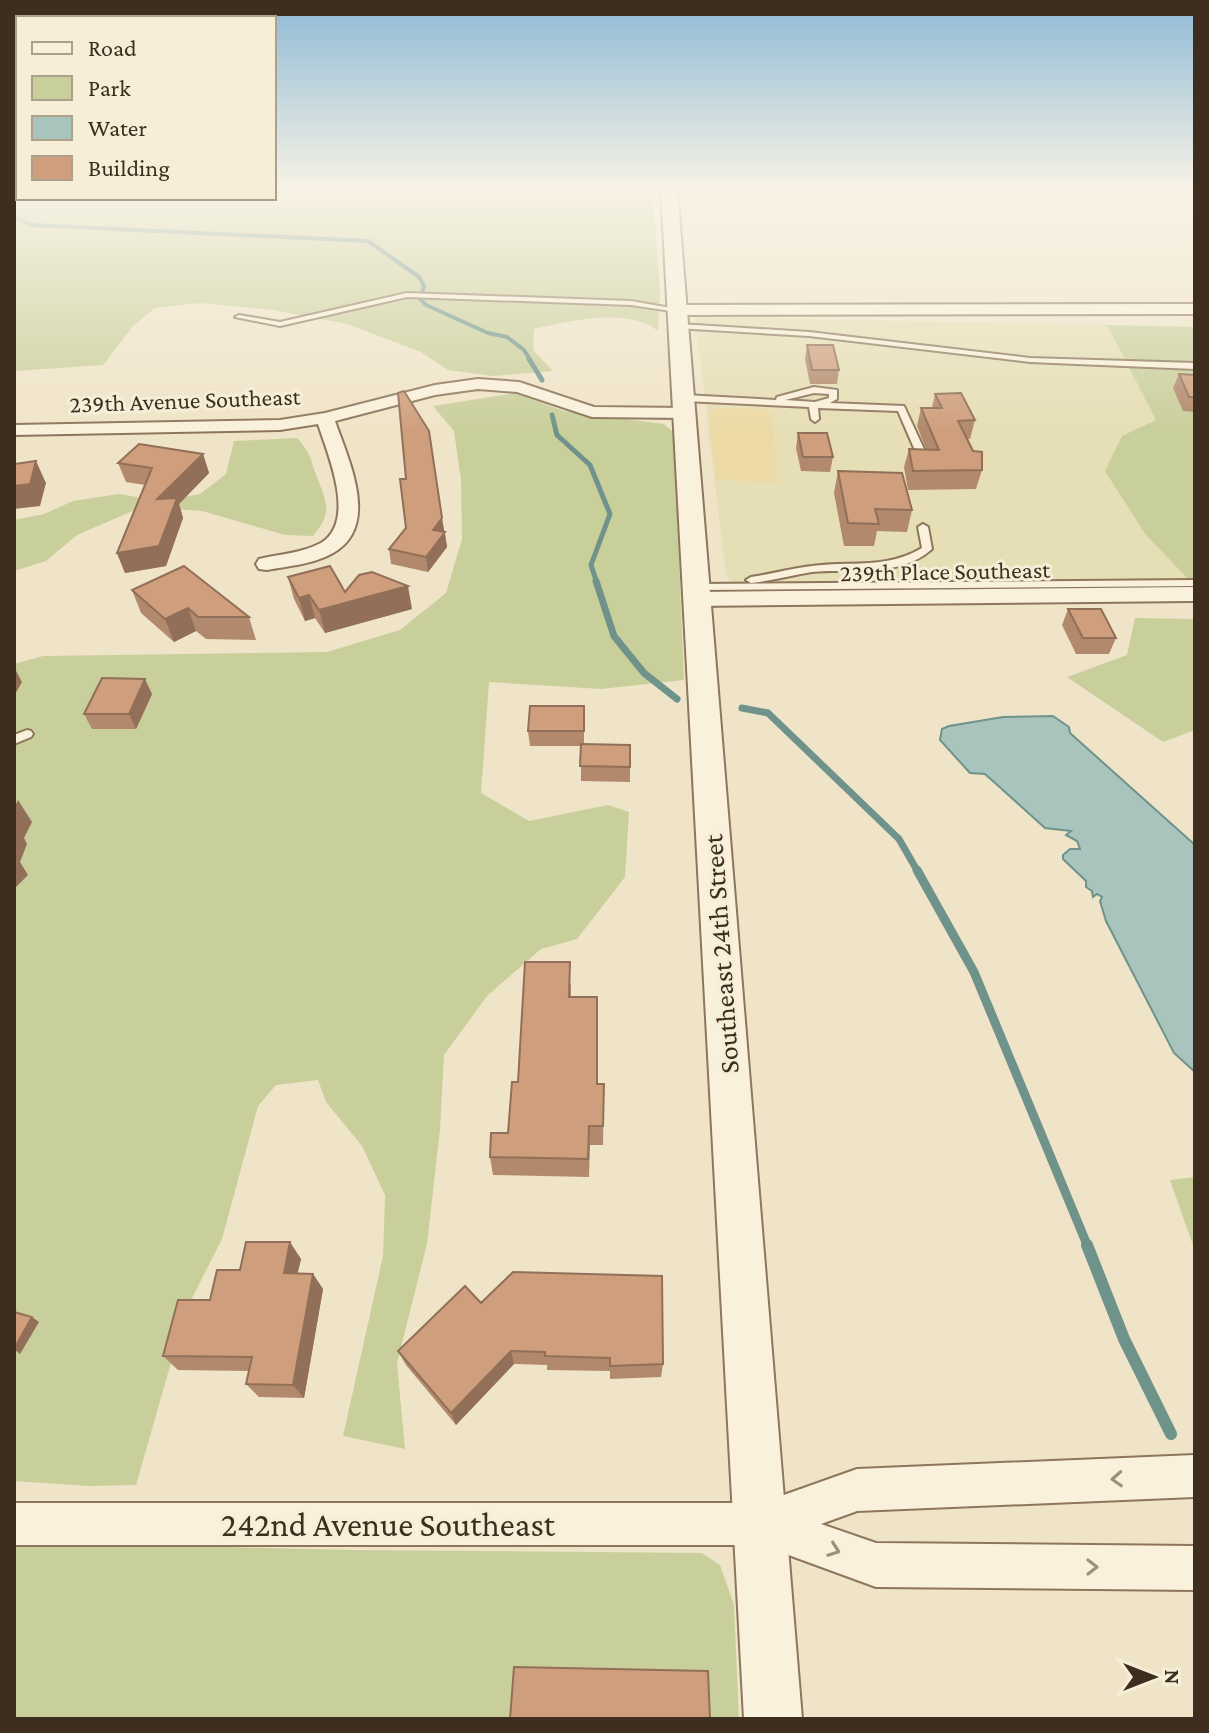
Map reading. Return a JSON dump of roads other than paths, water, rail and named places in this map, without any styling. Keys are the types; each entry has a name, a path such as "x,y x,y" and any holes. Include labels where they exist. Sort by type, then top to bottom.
{"street":[{"name":"Southeast 24th Street","path":"675,270 773,1719"},
{"path":"678,318 1195,309"},
{"name":"239th Avenue Southeast","path":"14,430 258,426 325,418 435,390 478,384 519,387 592,412 684,406"},
{"path":"267,564 326,548 343,533 348,523 347,490 325,418"},
{"name":"239th Place Southeast","path":"696,589 1195,594"},
{"name":"242nd Avenue Southeast","path":"14,1524 761,1524 857,1490 1195,1476"},
{"name":"242nd Avenue Southeast","path":"761,1524 876,1565 1195,1568"}],"lane":[{"path":"239,317 280,324 394,296 631,303 678,318 1030,360 1195,366"},
{"path":"776,401 814,390 834,392 833,399 813,406"},
{"path":"684,406 776,401 813,406 901,408 925,462"},
{"path":"813,406 815,419"},
{"path":"696,589 809,570 891,566 911,561 927,549 923,527"},
{"path":"696,589 1195,583"},
{"path":"14,740 27,734"}],"water":[{"path":"1053,716 1069,727 1070,733 1195,845 1195,1072 1174,1053 1106,921 1100,901 1102,897 1097,894 1093,897 1092,891 1086,887 1086,881 1063,859 1070,849 1080,849 1077,841 1066,835 1071,831 1045,828 985,774 970,773 940,740 942,729 949,726 1003,717"}],"waterway":[{"path":"409,270 419,277 424,286 420,299 426,305 488,333 507,337 524,350 531,361"},
{"path":"529,359 542,380"},
{"path":"552,415 557,435 590,465 610,514 591,565 597,583"},
{"path":"596,581 614,636 644,673 677,699"},
{"path":"742,708 768,713 899,839 918,872"},
{"path":"917,870 974,972 1088,1247"},
{"path":"1087,1245 1124,1339 1171,1434"}]}
